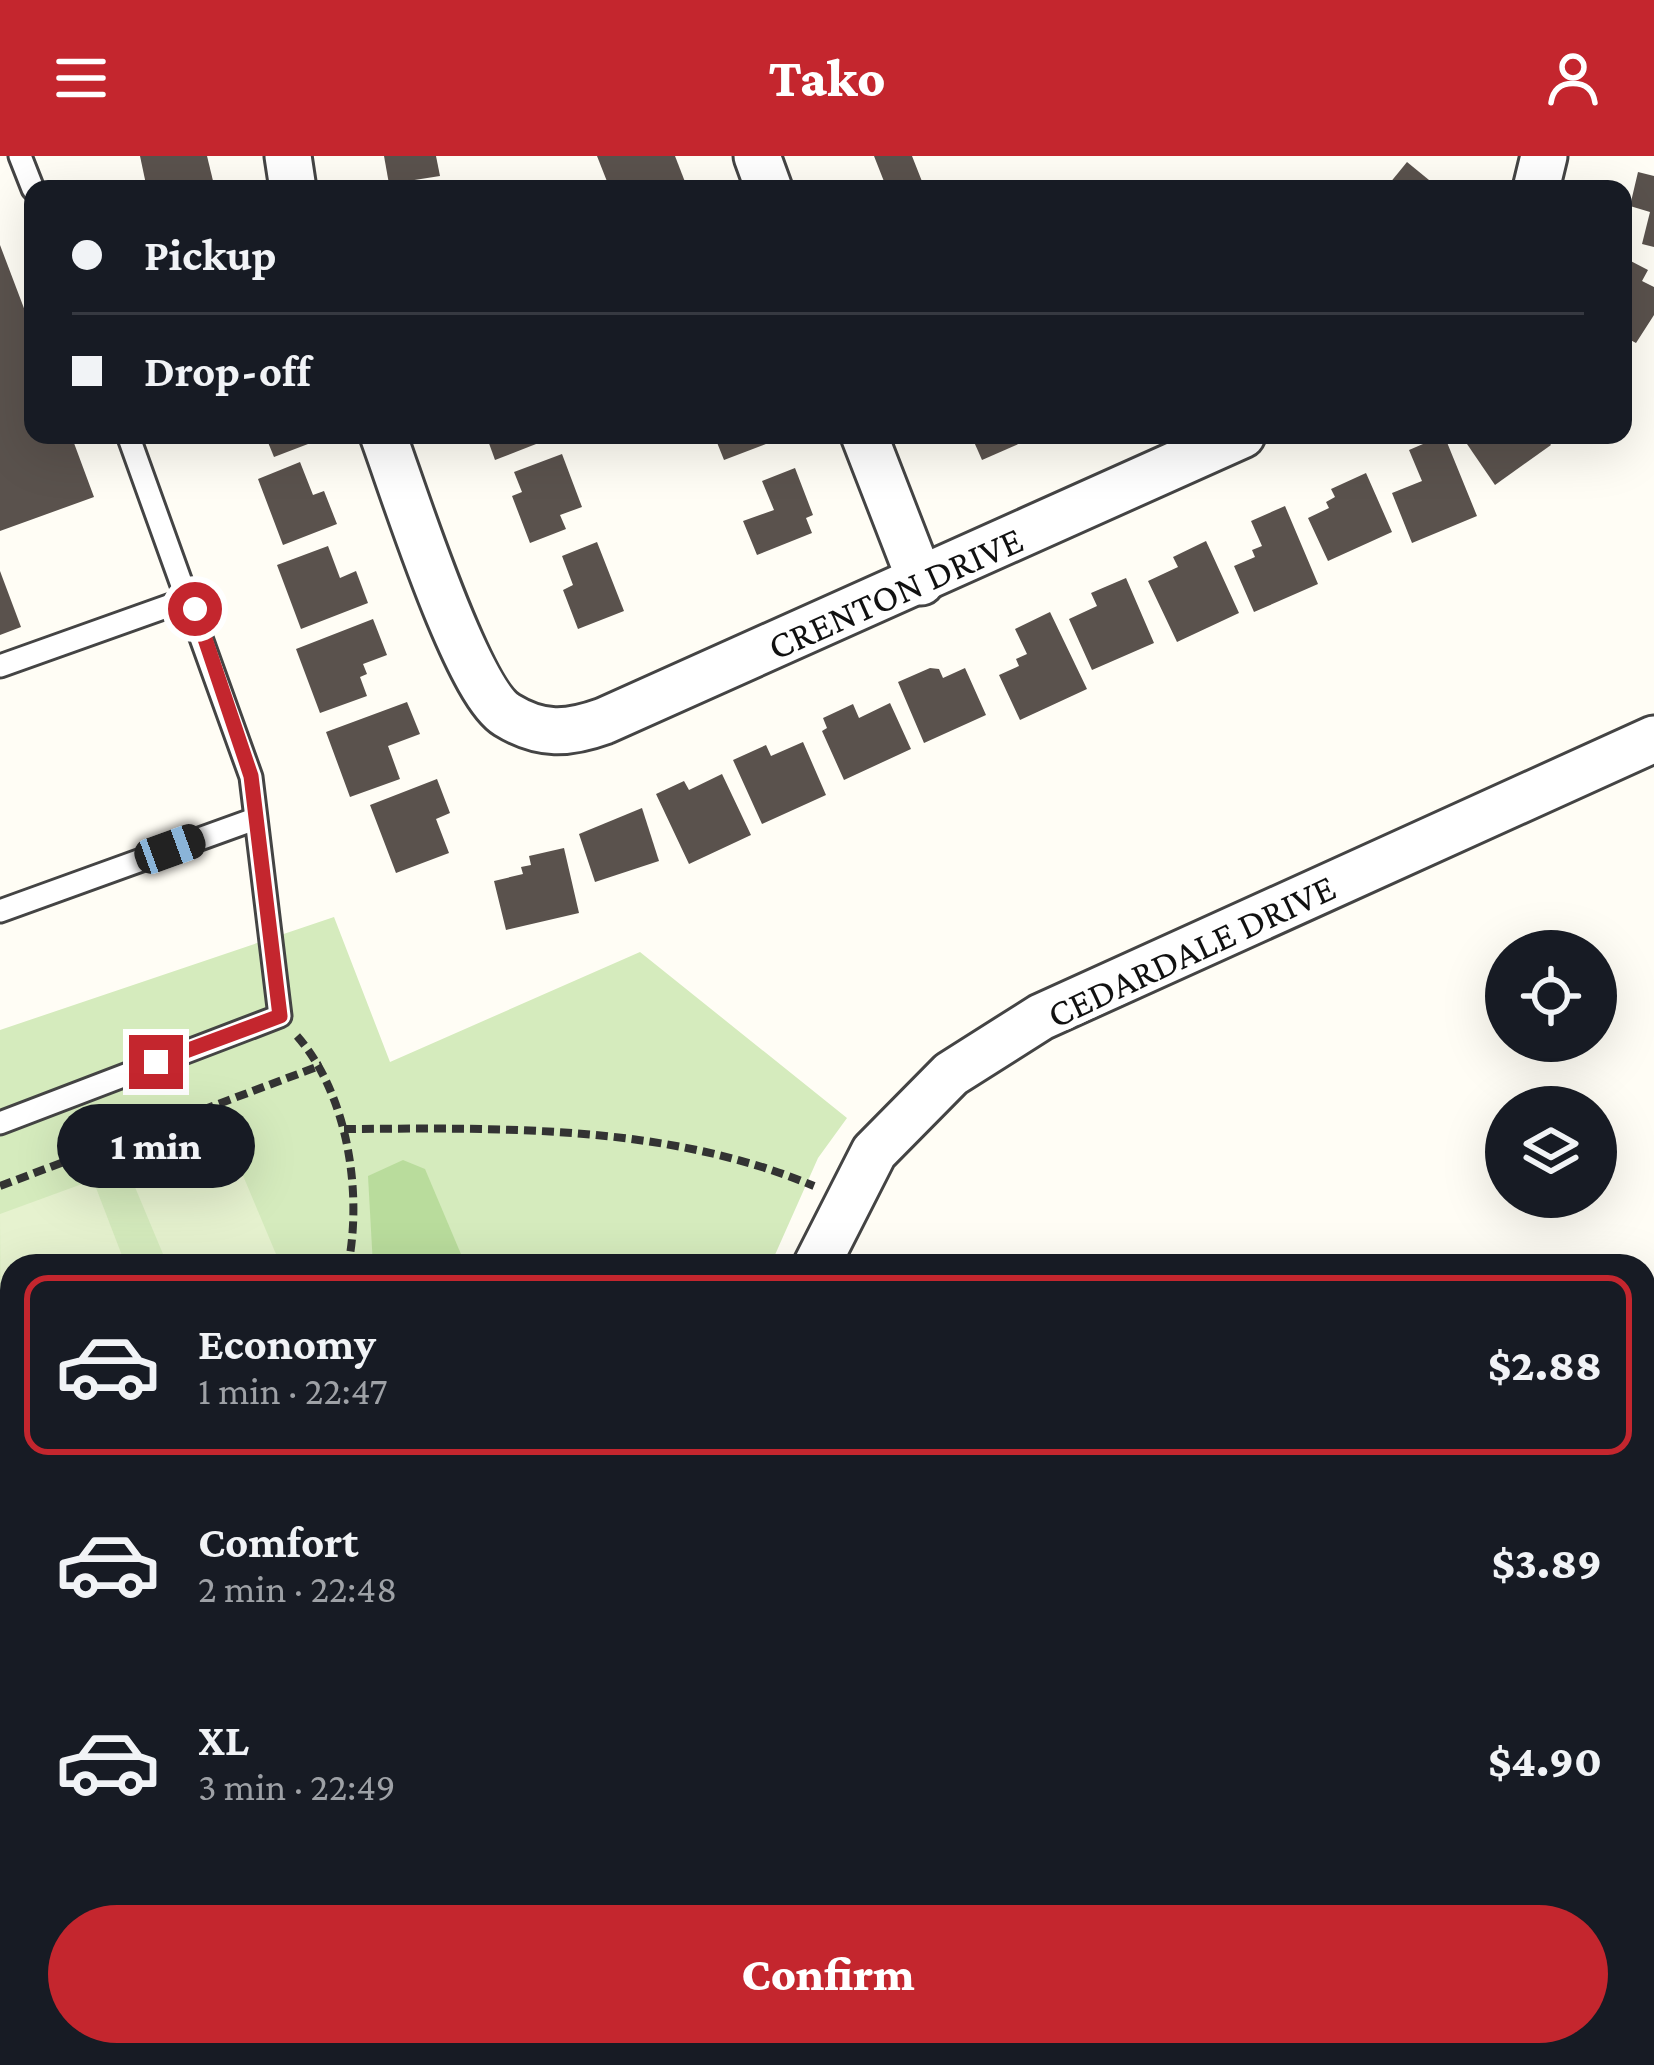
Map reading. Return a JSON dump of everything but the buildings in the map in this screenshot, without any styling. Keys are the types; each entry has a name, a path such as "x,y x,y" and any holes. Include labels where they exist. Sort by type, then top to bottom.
{"street":[{"name":"CRENTON DRIVE","path":"386,444 476,676 502,713 544,733 574,732 604,721 1222,444"},
{"path":"867,444 921,582"},
{"name":"CEDARDALE DRIVE","path":"822,1254 874,1152 951,1074 1041,1017 1654,739"}],"lane":[{"path":"0,1123 280,1016 251,776 131,444"},
{"path":"0,666 190,598"},
{"path":"0,910 255,819"}],"path":[{"path":"280,1016 322,1064 344,1129 350,1188 348,1254"},
{"path":"0,1186 322,1064"},
{"path":"344,1129 583,1132 768,1166 849,1200"}],"green space":[{"path":"334,917 390,1062 640,952 847,1118 818,1158 775,1254 0,1254 0,1030"},
{"path":"223,1128 276,1254 163,1254 127,1168"},
{"path":"403,1160 425,1169 461,1254 372,1254 368,1176"},
{"path":"93,1180 121,1254 0,1254 0,1214"}],"route":[{"path":"156,1062 280,1016 263,906 251,776 195,609"}]}
